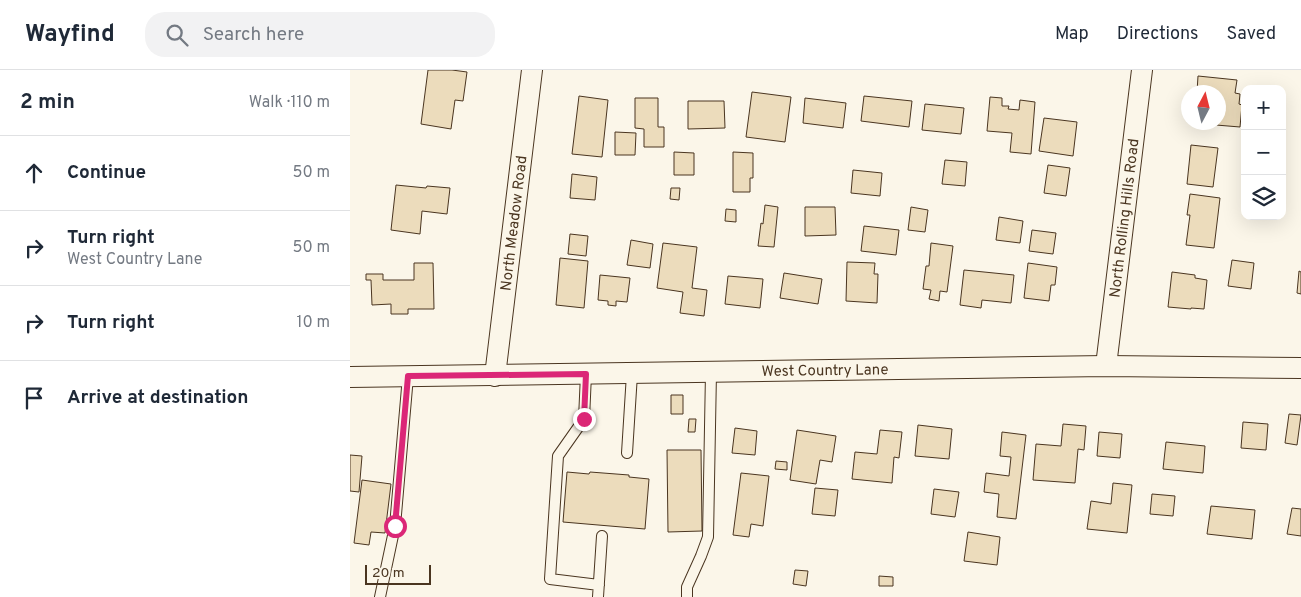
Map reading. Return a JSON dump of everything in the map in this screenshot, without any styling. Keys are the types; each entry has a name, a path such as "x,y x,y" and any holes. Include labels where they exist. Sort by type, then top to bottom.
{"street":[{"name":"North Meadow Road","path":"495,376 532,70"},
{"name":"North Rolling Hills Road","path":"1106,366 1142,70"},
{"name":"West Country Lane","path":"350,377 1106,366 1301,368"}],"lane":[{"path":"686,597 687,587 708,537 711,372"},
{"path":"586,374 584,419 558,456 550,579 599,585"},
{"path":"628,453 632,374"},
{"path":"380,597 395,526 408,376"},
{"path":"598,597 602,536"}],"building":[{"path":"428,70 467,72 463,101 455,100 451,129 421,124"},
{"path":"1198,76 1237,80 1235,93 1240,94 1240,127 1226,126 1226,85 1197,85"},
{"path":"752,92 791,97 785,142 746,137"},
{"path":"579,96 608,100 602,157 572,154"},
{"path":"864,96 912,101 909,127 861,121"},
{"path":"990,97 1002,98 1002,106 1009,106 1008,109 1019,110 1020,100 1035,102 1031,154 1010,152 1012,133 987,131"},
{"path":"635,98 658,98 658,127 664,127 664,147 644,147 644,129 635,128"},
{"path":"805,98 846,103 843,128 803,123"},
{"path":"688,101 724,101 725,128 688,129"},
{"path":"925,104 964,108 961,134 922,130"},
{"path":"1044,118 1077,122 1073,156 1039,151"},
{"path":"615,132 636,133 635,155 615,155"},
{"path":"1191,145 1218,148 1213,187 1187,184"},
{"path":"674,152 694,153 694,175 674,175"},
{"path":"733,152 753,153 753,178 750,178 750,192 733,192"},
{"path":"945,160 967,162 965,186 942,184"},
{"path":"1048,165 1070,168 1066,196 1044,193"},
{"path":"853,170 882,173 880,196 851,193"},
{"path":"572,174 597,177 595,200 570,198"},
{"path":"396,185 450,188 447,214 422,211 420,234 391,230"},
{"path":"671,188 680,188 679,200 670,199"},
{"path":"1190,194 1220,198 1214,248 1186,245 1190,215 1187,215"},
{"path":"765,205 778,207 774,247 758,246"},
{"path":"805,207 835,207 836,235 805,236"},
{"path":"911,207 928,210 925,232 908,230"},
{"path":"726,209 736,210 736,222 725,221"},
{"path":"999,217 1023,221 1020,243 996,240"},
{"path":"864,226 899,230 896,255 861,251"},
{"path":"1032,230 1056,233 1053,254 1029,251"},
{"path":"570,234 588,236 586,256 568,254"},
{"path":"631,240 653,244 650,268 627,265"},
{"path":"663,243 697,247 692,288 707,290 704,316 680,313 683,292 657,288"},
{"path":"931,243 953,246 947,292 940,291 939,301 929,299 931,290 923,289 926,266 929,266"},
{"path":"560,258 588,261 584,308 556,305"},
{"path":"1232,260 1254,263 1251,289 1228,286"},
{"path":"847,262 875,263 874,274 878,274 877,303 846,301"},
{"path":"414,263 433,263 434,309 408,309 408,314 391,314 391,304 372,305 371,280 366,280 366,274 383,274 383,280 414,280"},
{"path":"1028,263 1057,267 1055,285 1051,285 1049,301 1024,298"},
{"path":"964,270 1014,275 1011,303 982,300 981,308 960,305"},
{"path":"1299,271 1301,272 1301,294 1297,293"},
{"path":"1172,272 1195,275 1195,278 1207,280 1204,309 1168,307"},
{"path":"784,273 822,279 818,304 780,298"},
{"path":"600,275 630,278 627,302 616,301 616,306 608,305 608,301 598,300"},
{"path":"728,276 763,279 760,308 725,304"},
{"path":"671,395 683,395 683,414 671,414"},
{"path":"1289,414 1301,415 1297,445 1285,443"},
{"path":"689,419 696,419 695,432 688,432"},
{"path":"1243,422 1268,424 1266,450 1241,448"},
{"path":"1063,424 1086,426 1084,450 1078,449 1075,483 1033,480 1036,444 1061,446"},
{"path":"918,425 952,429 949,459 915,456"},
{"path":"735,428 757,431 755,455 732,453"},
{"path":"797,430 836,436 832,462 820,460 816,484 790,480"},
{"path":"880,430 902,432 899,458 894,457 892,483 852,479 855,452 877,454"},
{"path":"1002,432 1026,435 1016,519 997,517 999,494 984,492 986,473 1009,476 1011,457 1000,456"},
{"path":"1099,432 1122,434 1120,458 1097,456"},
{"path":"1166,442 1205,446 1203,473 1163,469"},
{"path":"667,450 701,450 702,531 668,532"},
{"path":"350,455 362,456 359,492 350,491"},
{"path":"776,461 787,462 787,470 775,469"},
{"path":"567,472 629,475 629,477 649,479 645,529 563,522"},
{"path":"741,473 769,476 763,526 751,524 749,537 733,535"},
{"path":"362,480 391,484 385,533 371,532 369,545 354,543"},
{"path":"1113,483 1132,485 1127,533 1087,529 1091,501 1111,504"},
{"path":"815,488 838,490 835,516 812,514"},
{"path":"934,489 959,492 955,517 931,514"},
{"path":"1152,494 1175,496 1173,516 1150,514"},
{"path":"1211,506 1255,510 1252,539 1207,534"},
{"path":"1292,508 1301,509 1301,536 1287,534"},
{"path":"968,532 1000,537 997,565 964,561"},
{"path":"795,570 808,571 806,586 793,584"},
{"path":"879,576 893,577 893,586 879,586"}],"route":[{"path":"395,526 408,376 586,374 584,419"}]}
